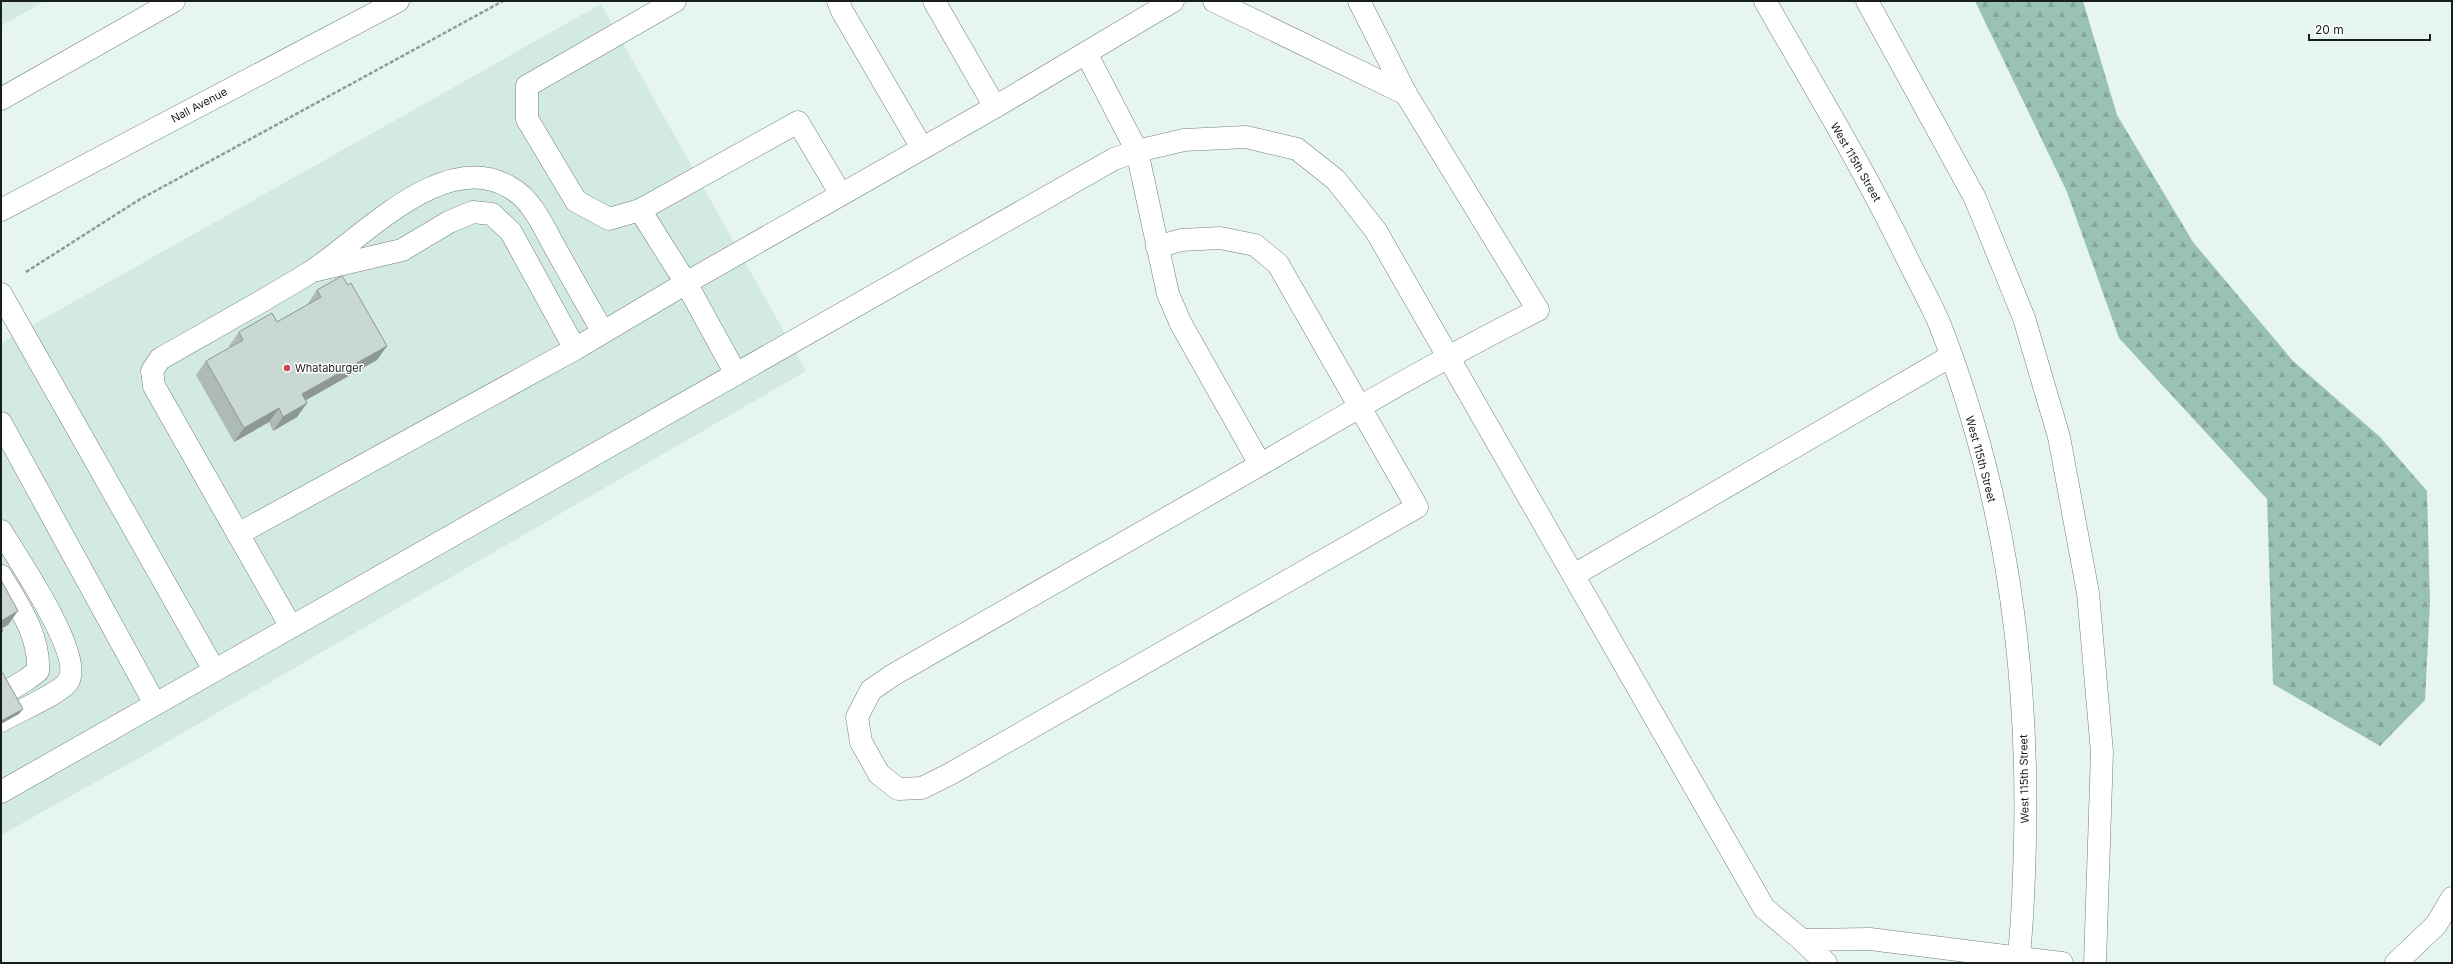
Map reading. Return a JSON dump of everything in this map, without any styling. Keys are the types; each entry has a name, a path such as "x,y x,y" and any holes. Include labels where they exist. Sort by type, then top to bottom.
{"street":[{"path":"1,99 174,1"},
{"name":"Nall Avenue","path":"1,210 398,1"},
{"path":"675,1 527,86 527,119 576,201 609,218 640,210 798,122 840,193"},
{"path":"838,1 842,11 922,148"},
{"path":"934,1 995,107"},
{"path":"238,534 575,349 840,193 995,107 1173,1"},
{"path":"1213,1 1406,94"},
{"path":"1157,248 1181,240 1220,238 1255,245 1278,264 1361,406 1417,507 950,774 922,788 898,789 879,774 861,742 857,716 871,690 893,675 1260,464 1361,406 1448,356 1538,310 1406,94 1359,1"},
{"name":"West 115th Street","path":"1766,1 1884,210 1939,324 1983,458 2006,561 2021,674 2026,778 2024,886 2019,961"},
{"path":"1867,1 1975,198 2024,318 2059,437 2088,593 2102,752 2094,963"},
{"path":"1086,54 1137,151 1168,294 1181,324 1260,464"},
{"path":"1,792 1114,159 1137,151 1184,140 1246,137 1297,149 1336,180 1376,231 1764,908 1802,940 1826,963"},
{"path":"291,627 154,386 152,371 160,359 310,272 377,220 433,187 465,177 489,178 512,188 530,204 603,332"},
{"path":"640,210 686,283 736,374"},
{"path":"310,272 402,250 449,222 473,212 492,214 511,232 575,349"},
{"path":"1,294 214,670"},
{"path":"1574,575 1950,356"},
{"path":"1,423 155,704"},
{"path":"1,532 63,636 72,671 67,683 1,721"},
{"path":"1,576 27,619 39,660 38,671 1,695"},
{"path":"2396,963 2436,925 2452,898"},
{"path":"1802,940 1870,938 2019,961 2062,963"}],"path":[{"path":"25,273 137,201 503,1"}],"shaded area":[{"path":"1,1 45,1 1,26"},
{"path":"601,4 806,371 148,753 1,835 1,343"}],"green space":[{"path":"1975,1 2083,1 2117,115 2193,242 2293,361 2380,437 2427,491 2430,603 2425,700 2380,746 2273,684 2267,499 2119,338 2067,192"}],"building":[{"name":"Whataburger","path":"342,276 348,285 351,283 387,346 302,394 307,403 283,417 279,408 244,428 206,361 243,340 239,332 272,313 277,322 321,297 317,290"},
{"path":"1,580 18,611 1,621"},
{"path":"1,670 23,709 1,721"}],"place":[{"name":"Whataburger","path":"287,368"}]}
